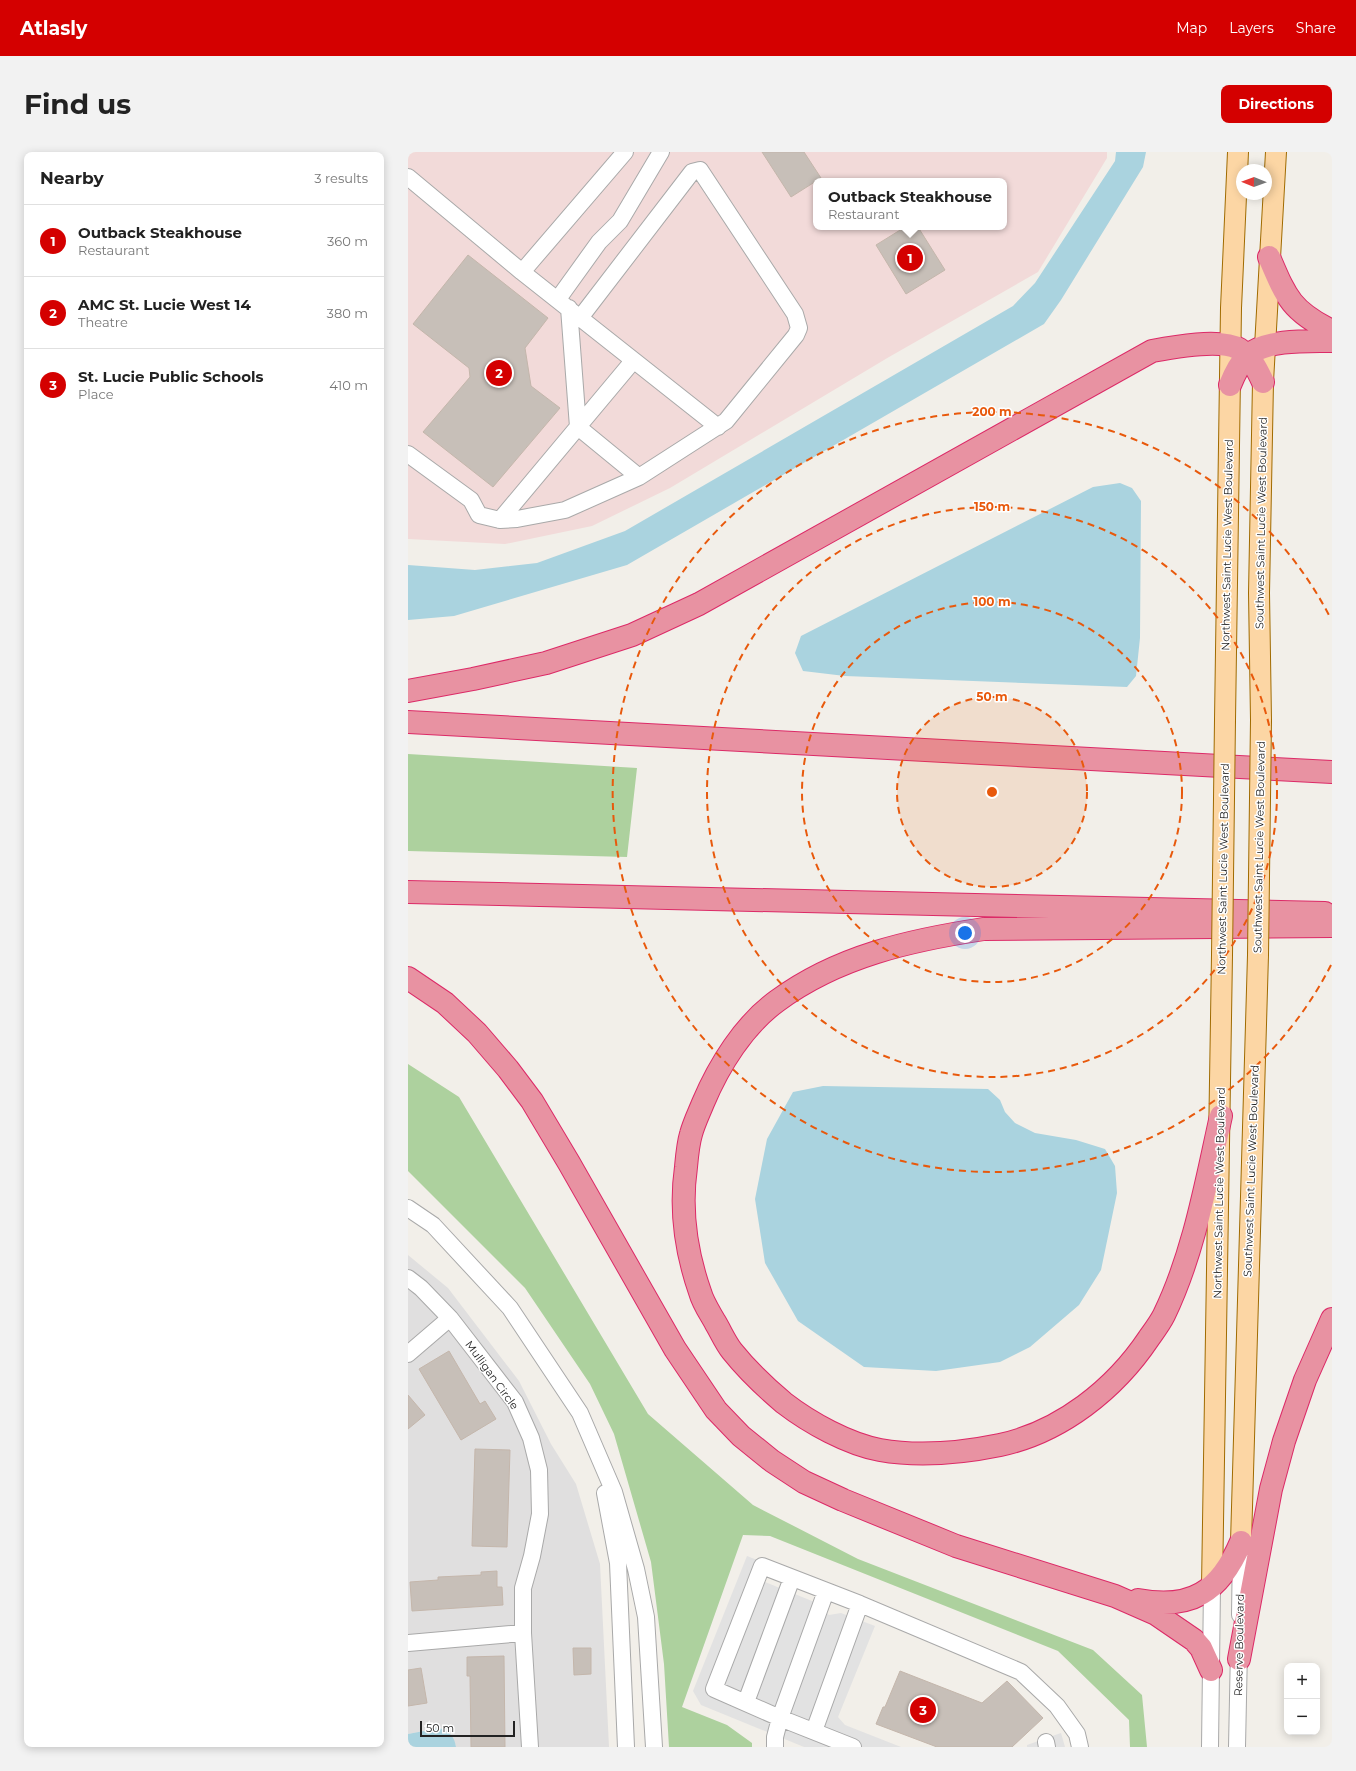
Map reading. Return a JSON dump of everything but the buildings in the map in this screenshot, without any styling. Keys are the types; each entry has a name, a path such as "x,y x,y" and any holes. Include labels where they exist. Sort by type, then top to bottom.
{"highway":[{"path":"1269,257 1282,287 1293,304 1305,315 1332,331"},
{"path":"408,691 546,663 632,635 706,600 1152,351 1191,344 1247,350 1307,340 1332,341"},
{"path":"1247,350 1263,382"},
{"path":"1230,385 1247,350"},
{"path":"408,722 1332,772"},
{"path":"408,892 1332,913"},
{"path":"1221,1116 1204,1195 1184,1266 1163,1318 1135,1358 1111,1384 1076,1412 1044,1430 1014,1442 970,1451 924,1454 879,1450 839,1436 801,1416 761,1385 730,1348 700,1295 685,1238 683,1186 690,1135 712,1082 738,1039 774,1002 815,976 871,952 936,936 984,929 1332,926"},
{"path":"408,978 445,1003 477,1033 508,1069 532,1101 675,1349 716,1410 741,1436 772,1461 804,1482 856,1505 956,1546 1115,1596 1156,1614 1194,1640 1201,1648 1211,1670"},
{"path":"1239,1659 1271,1489 1284,1440 1306,1380 1332,1319"},
{"path":"1115,1596 1151,1603 1174,1603 1193,1599 1212,1586 1228,1569 1241,1542"}],"main road":[{"path":"1238,152 1247,350"},
{"path":"1247,350 1269,257 1276,152"},
{"name":"Southwest Saint Lucie West Boulevard","path":"1241,1542 1258,955 1261,720 1259,593 1263,382"},
{"name":"Northwest Saint Lucie West Boulevard","path":"1212,1586 1221,1116 1230,385"}],"street":[{"path":"522,272 625,152"},
{"path":"639,477 578,427 569,308 599,242 620,221 661,152"},
{"path":"408,454 470,500 479,515 500,520 517,519 565,510 639,477 726,421 796,335 798,328 795,314 700,170 692,172 569,308"},
{"path":"408,177 522,272 569,308 633,361 718,426"},
{"path":"500,520 633,361"},
{"path":"408,1208 433,1225 510,1308 580,1413 614,1492 636,1569 646,1617 654,1747"},
{"name":"Mulligan Circle","path":"408,1278 421,1288 450,1318 515,1402 531,1438 539,1470 540,1514 532,1556 523,1588 523,1633 530,1747"},
{"path":"408,1354 450,1318"},
{"path":"580,1413 603,1485 618,1563 626,1747"},
{"name":"Reserve Boulevard","path":"1237,1747 1241,1542"},
{"path":"853,1747 780,1718 714,1689 762,1566 860,1604 1021,1672 1057,1706 1077,1734 1080,1747"},
{"path":"746,1702 792,1578"},
{"path":"1210,1747 1212,1586"},
{"path":"775,1747 775,1737 780,1718 826,1591"},
{"path":"814,1731 860,1604"},
{"path":"408,1642 523,1633"}],"shaded area":[{"path":"408,152 1107,152 1107,158 1038,272 889,357 670,488 592,526 505,544 408,539"},
{"path":"408,1255 448,1288 519,1381 551,1444 576,1484 600,1564 609,1747 456,1747 455,1743 439,1728 408,1734"},
{"path":"747,1556 757,1560 765,1582 817,1603 829,1615 841,1613 875,1626 838,1717 845,1725 901,1747 804,1747 701,1705 693,1691"},
{"path":"1061,1733 1065,1747 1027,1747 1027,1745"}],"green space":[{"path":"408,754 637,768 627,857 408,851"},
{"path":"408,1064 459,1097 648,1414 753,1505 858,1559 1093,1650 1142,1695 1147,1747 1130,1747 1129,1720 1058,1651 770,1536 743,1535 682,1707 727,1725 752,1743 752,1747 669,1747 664,1664 651,1562 614,1434 590,1384 525,1288 408,1171"}],"water":[{"path":"1116,152 1146,152 1143,167 1061,300 1044,324 627,565 454,616 408,620 408,565 475,570 537,563 625,531 1013,306 1035,283 1115,161"},
{"path":"1120,483 1132,488 1141,501 1140,638 1136,676 1127,687 845,676 803,671 795,653 801,636 1093,487"},
{"path":"823,1086 988,1089 1000,1100 1005,1112 1015,1123 1035,1133 1076,1140 1105,1149 1115,1166 1117,1193 1101,1270 1079,1305 1030,1347 1000,1362 936,1371 864,1367 798,1321 765,1263 755,1199 767,1139 793,1092"},
{"path":"439,1728 450,1734 456,1747 408,1747 408,1734"}],"place":[{"name":"Outback Steakhouse","path":"910,258"},
{"name":"AMC St. Lucie West 14","path":"499,373"},
{"name":"St. Lucie Public Schools","path":"923,1710"}]}
